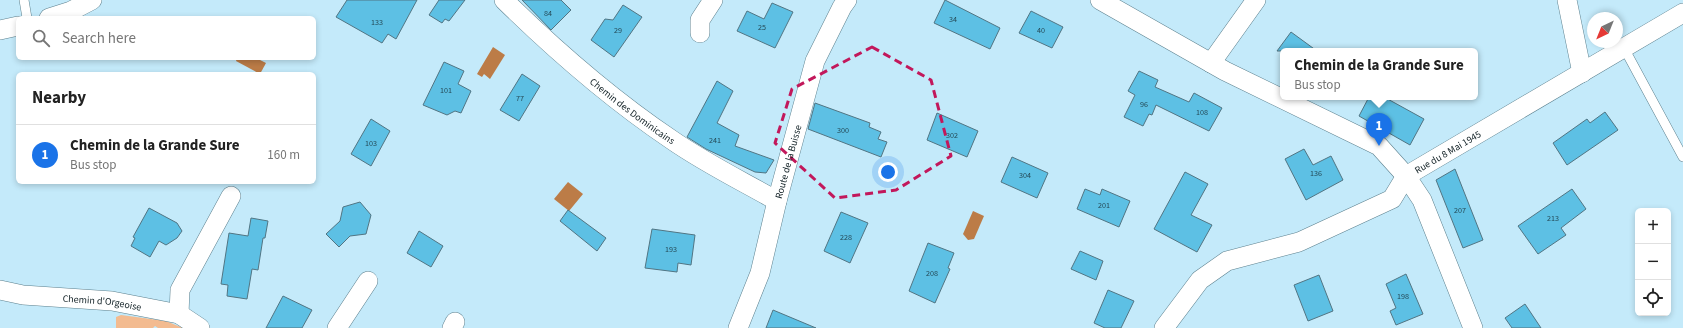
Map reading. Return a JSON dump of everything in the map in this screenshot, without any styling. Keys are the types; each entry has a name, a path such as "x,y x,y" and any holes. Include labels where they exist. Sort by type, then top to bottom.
{"street":[{"path":"56,16 72,11 92,0"},
{"name":"Chemin des Dominicains","path":"504,0 577,68 620,102 673,141 777,201"},
{"path":"700,33 700,20 712,0"},
{"name":"Route de la Buisse","path":"738,328 760,274 777,201 815,61 847,0"},
{"path":"1100,0 1211,63 1280,97"},
{"path":"1211,63 1256,0"},
{"path":"1567,0 1582,73"},
{"name":"Rue du 8 Mai 1945","path":"1164,328 1200,280 1227,261 1300,242 1392,199 1406,176 1683,13"},
{"path":"0,30 16,26"},
{"path":"1286,100 1380,146 1406,176 1422,200 1473,328"},
{"path":"179,314 180,290 231,196"},
{"path":"337,328 368,281"},
{"name":"Chemin d'Orgeoise","path":"0,290 23,295 112,301 179,314 200,328"}],"lane":[{"path":"24,0 27,16"},
{"path":"1624,48 1683,157"}],"highlighted area":[{"path":"872,47 931,80 951,156 896,190 835,198 775,143 792,89"}],"shaded area":[{"path":"493,47 505,55 490,79 484,74 482,77 477,74"},
{"path":"260,60 266,63 261,72 256,72 236,61"},
{"path":"568,182 583,194 569,211 554,199"},
{"path":"973,211 984,216 974,239 968,240 963,234"},
{"path":"121,315 166,321 183,328 158,328 155,326 153,328 116,328 116,317"}],"building":[{"path":"347,0 417,0 396,39 388,34 382,43 336,17"},
{"path":"439,0 465,0 449,21 445,19 442,23 429,15"},
{"path":"522,0 561,0 571,10 551,30"},
{"path":"945,0 1000,28 990,49 934,23"},
{"path":"772,3 793,12 775,48 737,31 747,11 764,19"},
{"path":"623,5 642,17 614,57 591,40 605,19 613,20"},
{"path":"1031,11 1063,27 1052,48 1019,33"},
{"path":"1291,32 1313,48 1280,48 1280,51 1277,51"},
{"path":"444,62 464,71 458,84 471,91 461,113 455,111 447,115 423,105"},
{"path":"1139,71 1158,80 1155,87 1189,102 1194,93 1222,108 1209,131 1156,105 1152,115 1149,114 1143,126 1124,117 1135,95 1128,91"},
{"path":"522,74 540,86 519,121 500,110"},
{"path":"717,81 733,91 717,123 739,135 735,146 774,160 766,173 755,172 706,149 687,137"},
{"path":"1367,100 1389,100 1424,119 1410,145 1359,116"},
{"path":"815,103 870,123 869,127 881,132 878,139 887,142 881,157 808,129"},
{"path":"1605,112 1618,130 1567,165 1553,143 1587,119 1590,123"},
{"path":"937,113 978,131 967,157 927,140"},
{"path":"371,119 390,131 371,166 351,154"},
{"path":"1304,149 1313,165 1331,156 1343,180 1306,200 1285,159"},
{"path":"1012,157 1048,173 1037,198 1001,182"},
{"path":"1455,169 1483,240 1463,248 1436,180"},
{"path":"1185,172 1208,184 1191,215 1212,225 1197,252 1154,229"},
{"path":"1085,189 1100,195 1102,189 1130,201 1119,227 1077,209"},
{"path":"1572,189 1586,209 1561,228 1566,235 1538,254 1518,226"},
{"path":"360,202 371,215 366,234 350,236 339,247 326,234 340,221 343,207"},
{"path":"149,208 177,223 182,231 177,238 166,245 159,241 150,257 131,246 135,238 133,237"},
{"path":"568,210 606,238 597,251 560,221"},
{"path":"841,212 868,223 850,263 824,251"},
{"path":"251,218 268,221 265,238 263,238 258,270 252,269 247,299 227,296 228,285 221,284 229,233 248,236"},
{"path":"652,229 695,235 691,265 678,263 677,272 645,268"},
{"path":"419,231 443,246 431,267 407,253"},
{"path":"928,243 954,253 948,268 950,269 935,303 909,291"},
{"path":"1080,251 1103,261 1096,280 1071,269"},
{"path":"1406,274 1423,314 1396,325 1390,311 1396,308 1386,284"},
{"path":"1319,275 1333,311 1308,321 1294,285"},
{"path":"1108,290 1134,301 1121,328 1105,328 1094,323"},
{"path":"283,296 312,310 302,328 266,328"},
{"path":"1525,304 1541,328 1512,328 1505,318"},
{"path":"773,310 816,328 766,328"}],"place":[{"name":"Chemin de la Grande Sure","path":"1379,146"}]}
